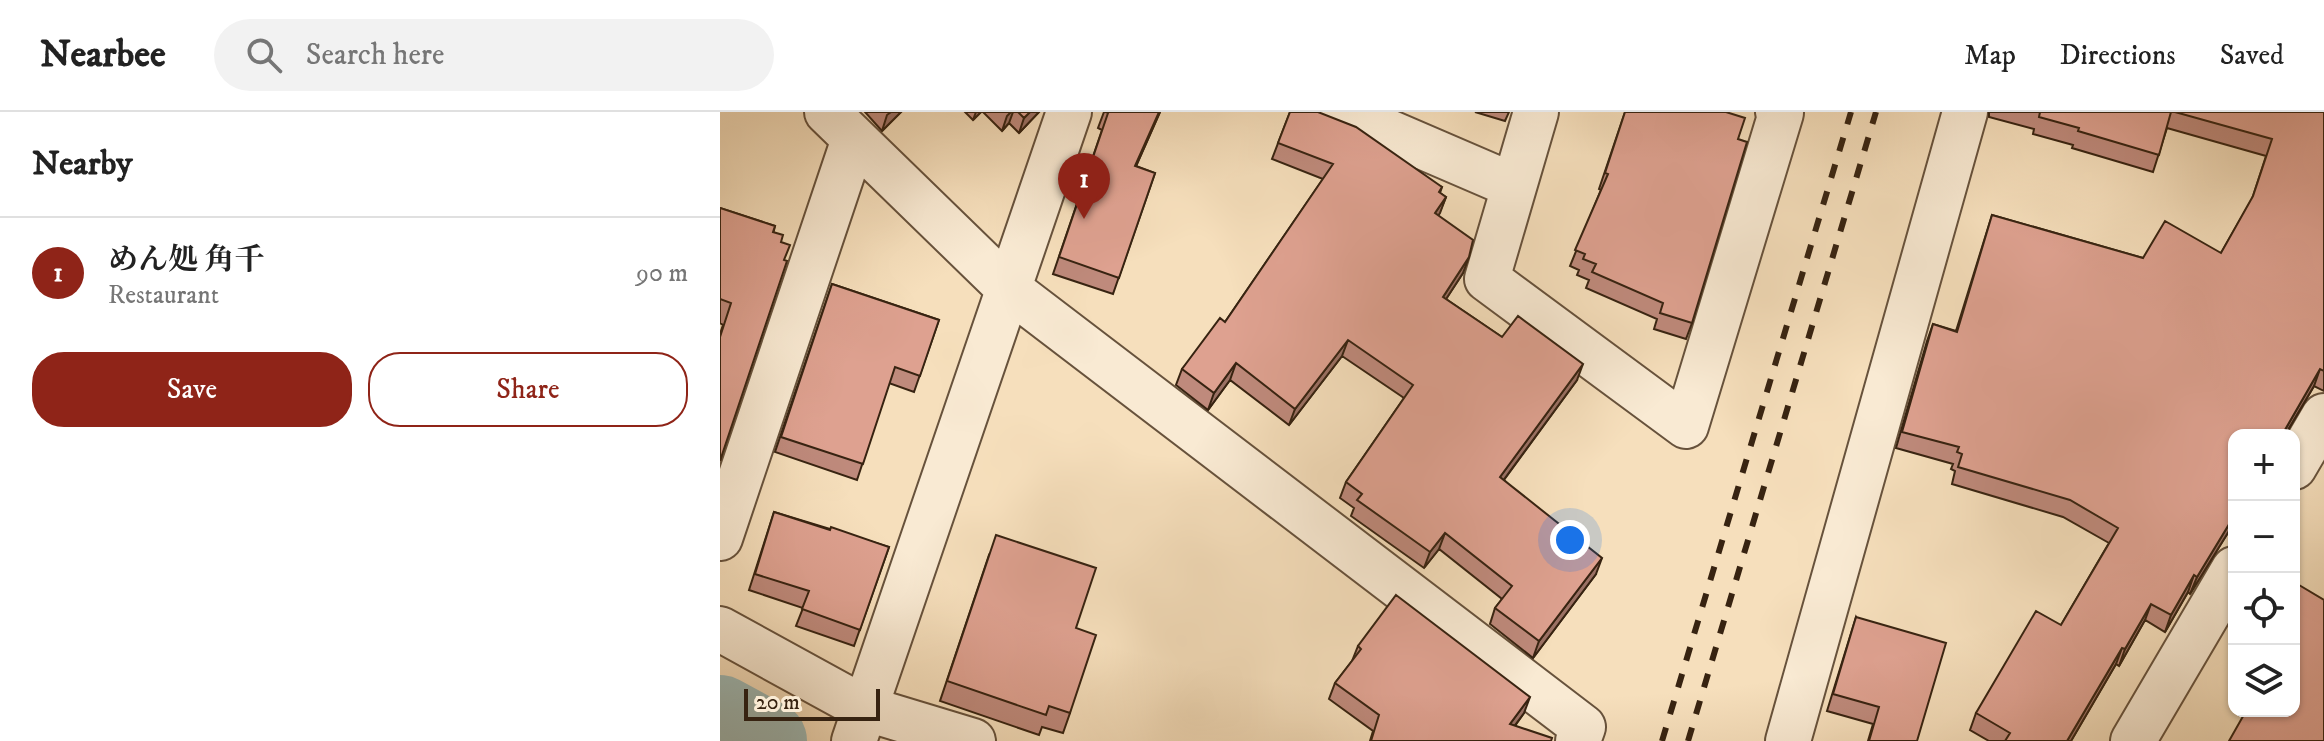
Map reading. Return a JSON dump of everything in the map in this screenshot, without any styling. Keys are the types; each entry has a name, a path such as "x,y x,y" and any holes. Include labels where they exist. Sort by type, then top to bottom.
{"street":[{"path":"859,724 1069,112"},
{"path":"1342,112 1514,186"},
{"path":"1536,112 1487,279 1686,426 1781,113 1778,112"},
{"path":"1788,741 1965,112"},
{"path":"720,538 841,126 1009,289 1583,727 1578,741"},
{"path":"2300,457 2324,416"},
{"path":"2133,741 2232,573"},
{"path":"720,629 859,724 973,741"}],"building":[{"path":"1106,112 1159,112 1135,166 1155,173 1119,278 1059,257"},
{"path":"1290,112 1318,112 1356,127 1442,187 1439,192 1446,197 1435,213 1473,240 1469,257 1443,297 1502,337 1518,316 1583,364 1500,477 1602,558 1539,641 1495,608 1512,586 1445,533 1430,552 1357,500 1362,494 1346,482 1413,385 1348,340 1295,409 1236,363 1214,393 1182,369 1220,318 1225,322 1333,164 1278,143"},
{"path":"1625,112 1726,112 1745,118 1738,139 1747,142 1692,323 1660,313 1663,303 1592,272 1596,264 1583,259 1585,254 1575,250 1608,174 1605,173"},
{"path":"2040,112 2171,112 2159,155 2039,117"},
{"path":"2175,112 2324,112 2324,371 2320,369 2285,429 2228,429 2228,526 2171,615 2151,604 2067,741 2005,741 2010,733 1976,713 2036,611 2061,625 2118,528 2070,500 1958,467 1962,454 1957,452 1959,447 1902,432 1933,324 1957,332 1992,215 2143,258 2165,221 2221,253 2253,196 2272,139"},
{"path":"720,208 775,226 773,232 783,235 781,242 790,245 720,461 720,337 731,303 720,299"},
{"path":"832,284 939,320 920,376 895,367 863,464 781,437"},
{"path":"774,512 889,547 860,630 802,609 809,591 755,574"},
{"path":"996,535 1096,568 1076,628 1096,635 1070,713 1049,706 1046,715 947,681"},
{"path":"2300,586 2324,600 2324,741 2229,741 2243,717 2300,717"},
{"path":"1396,595 1530,697 1510,724 1552,738 1551,741 1371,741 1379,715 1335,683"},
{"path":"1856,617 1946,643 1917,741 1869,741 1879,707 1833,694"}],"waterway":[{"path":"720,716 766,741"}],"railway":[{"path":"1662,741 1851,112"},
{"path":"1688,741 1876,112"}],"place":[{"name":"めん処 角千","path":"1084,219"}]}
